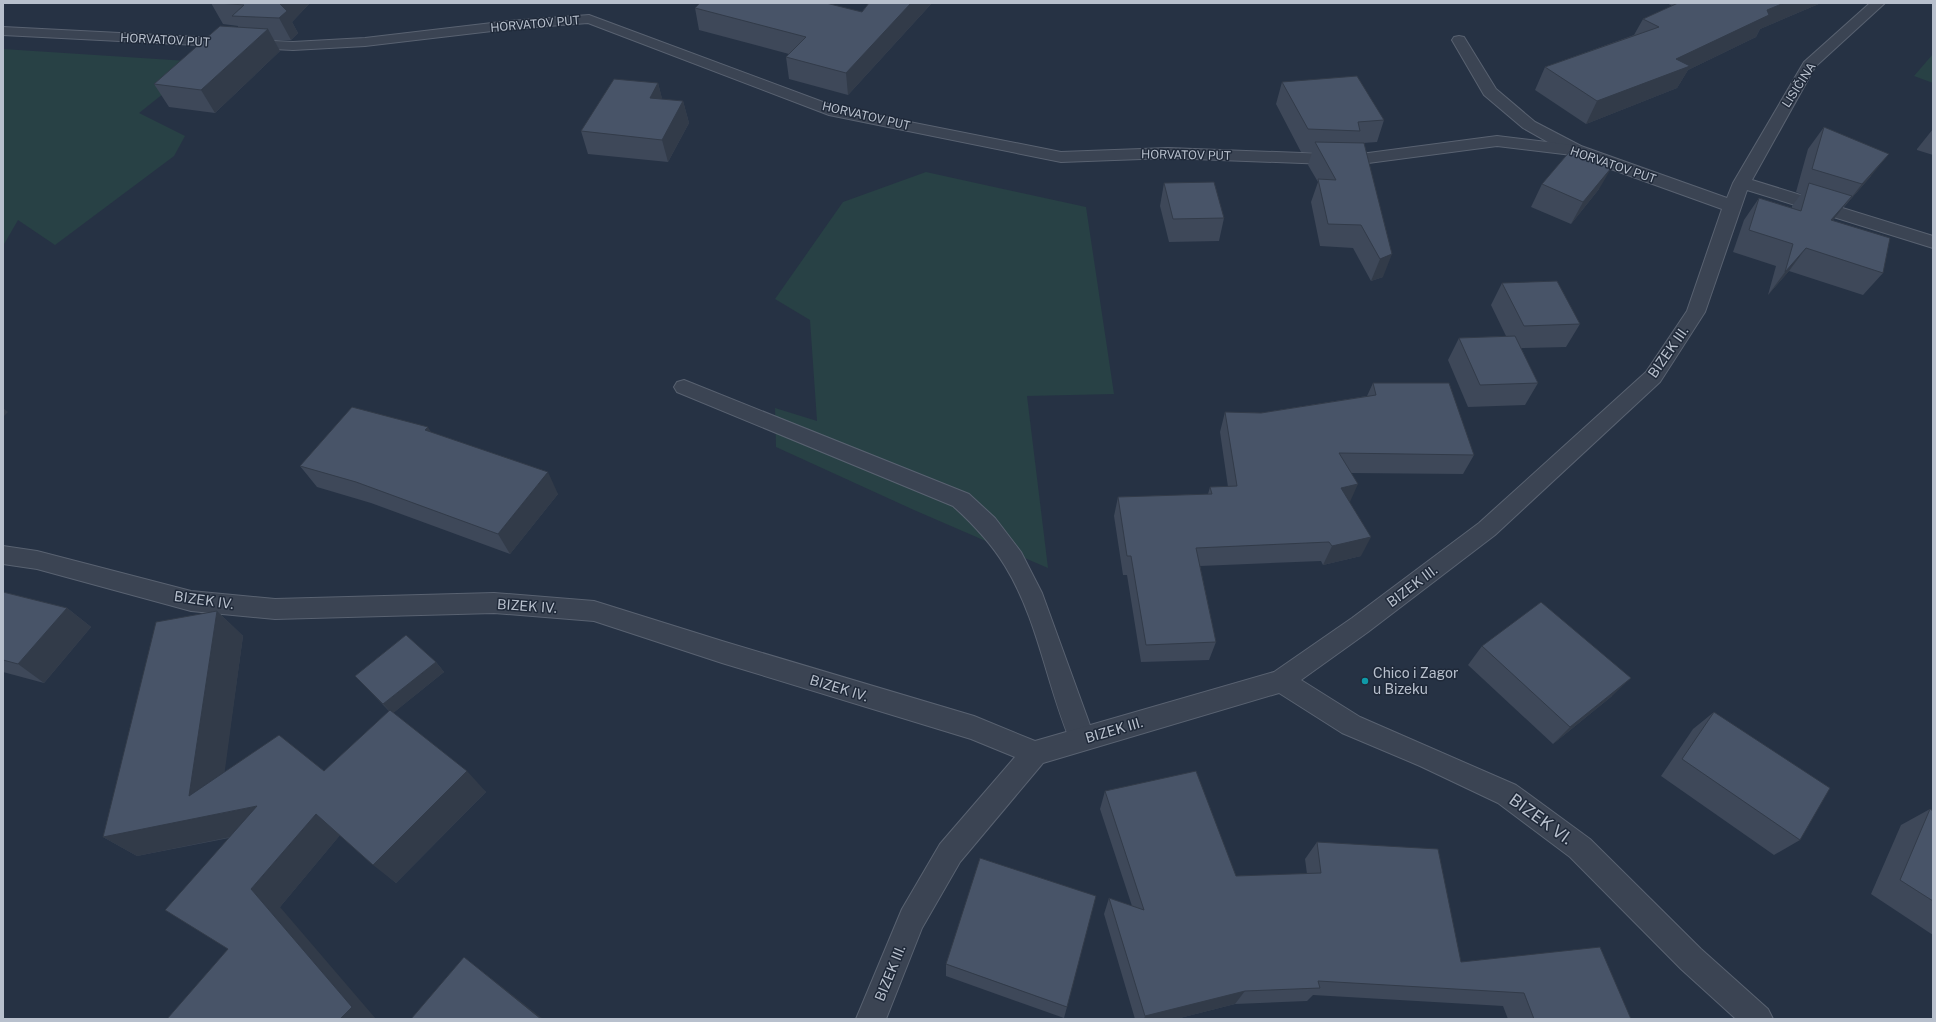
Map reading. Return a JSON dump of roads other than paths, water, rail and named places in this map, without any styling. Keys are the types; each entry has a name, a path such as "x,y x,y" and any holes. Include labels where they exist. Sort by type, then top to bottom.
{"street":[{"name":"LISIČINA","path":"1742,183 1809,65 1878,3"},
{"name":"HORVATOV PUT","path":"3,31 293,46 365,42 508,25 586,13 835,112 1061,157 1168,153 1353,160 1497,141 1576,150 1732,206"},
{"path":"1459,40 1490,92 1529,125 1576,150"},
{"name":"BIZEK III.","path":"871,1019 912,918 950,853 1035,753 1281,681 1360,625 1487,529 1653,377 1696,312 1732,206 1742,183"},
{"path":"1742,183 1933,242"},
{"path":"684,387 961,500 987,524 1013,559 1034,600 1082,739"},
{"name":"BIZEK IV.","path":"3,555 37,560 191,601 221,604 275,609 494,603 594,611 722,652 974,728 1035,753"},
{"name":"BIZEK VI.","path":"1281,681 1351,725 1507,794 1580,848 1691,959 1758,1019"}],"place":[{"name":"Chico i Zagor u Bizeku","path":"1365,681"}]}
